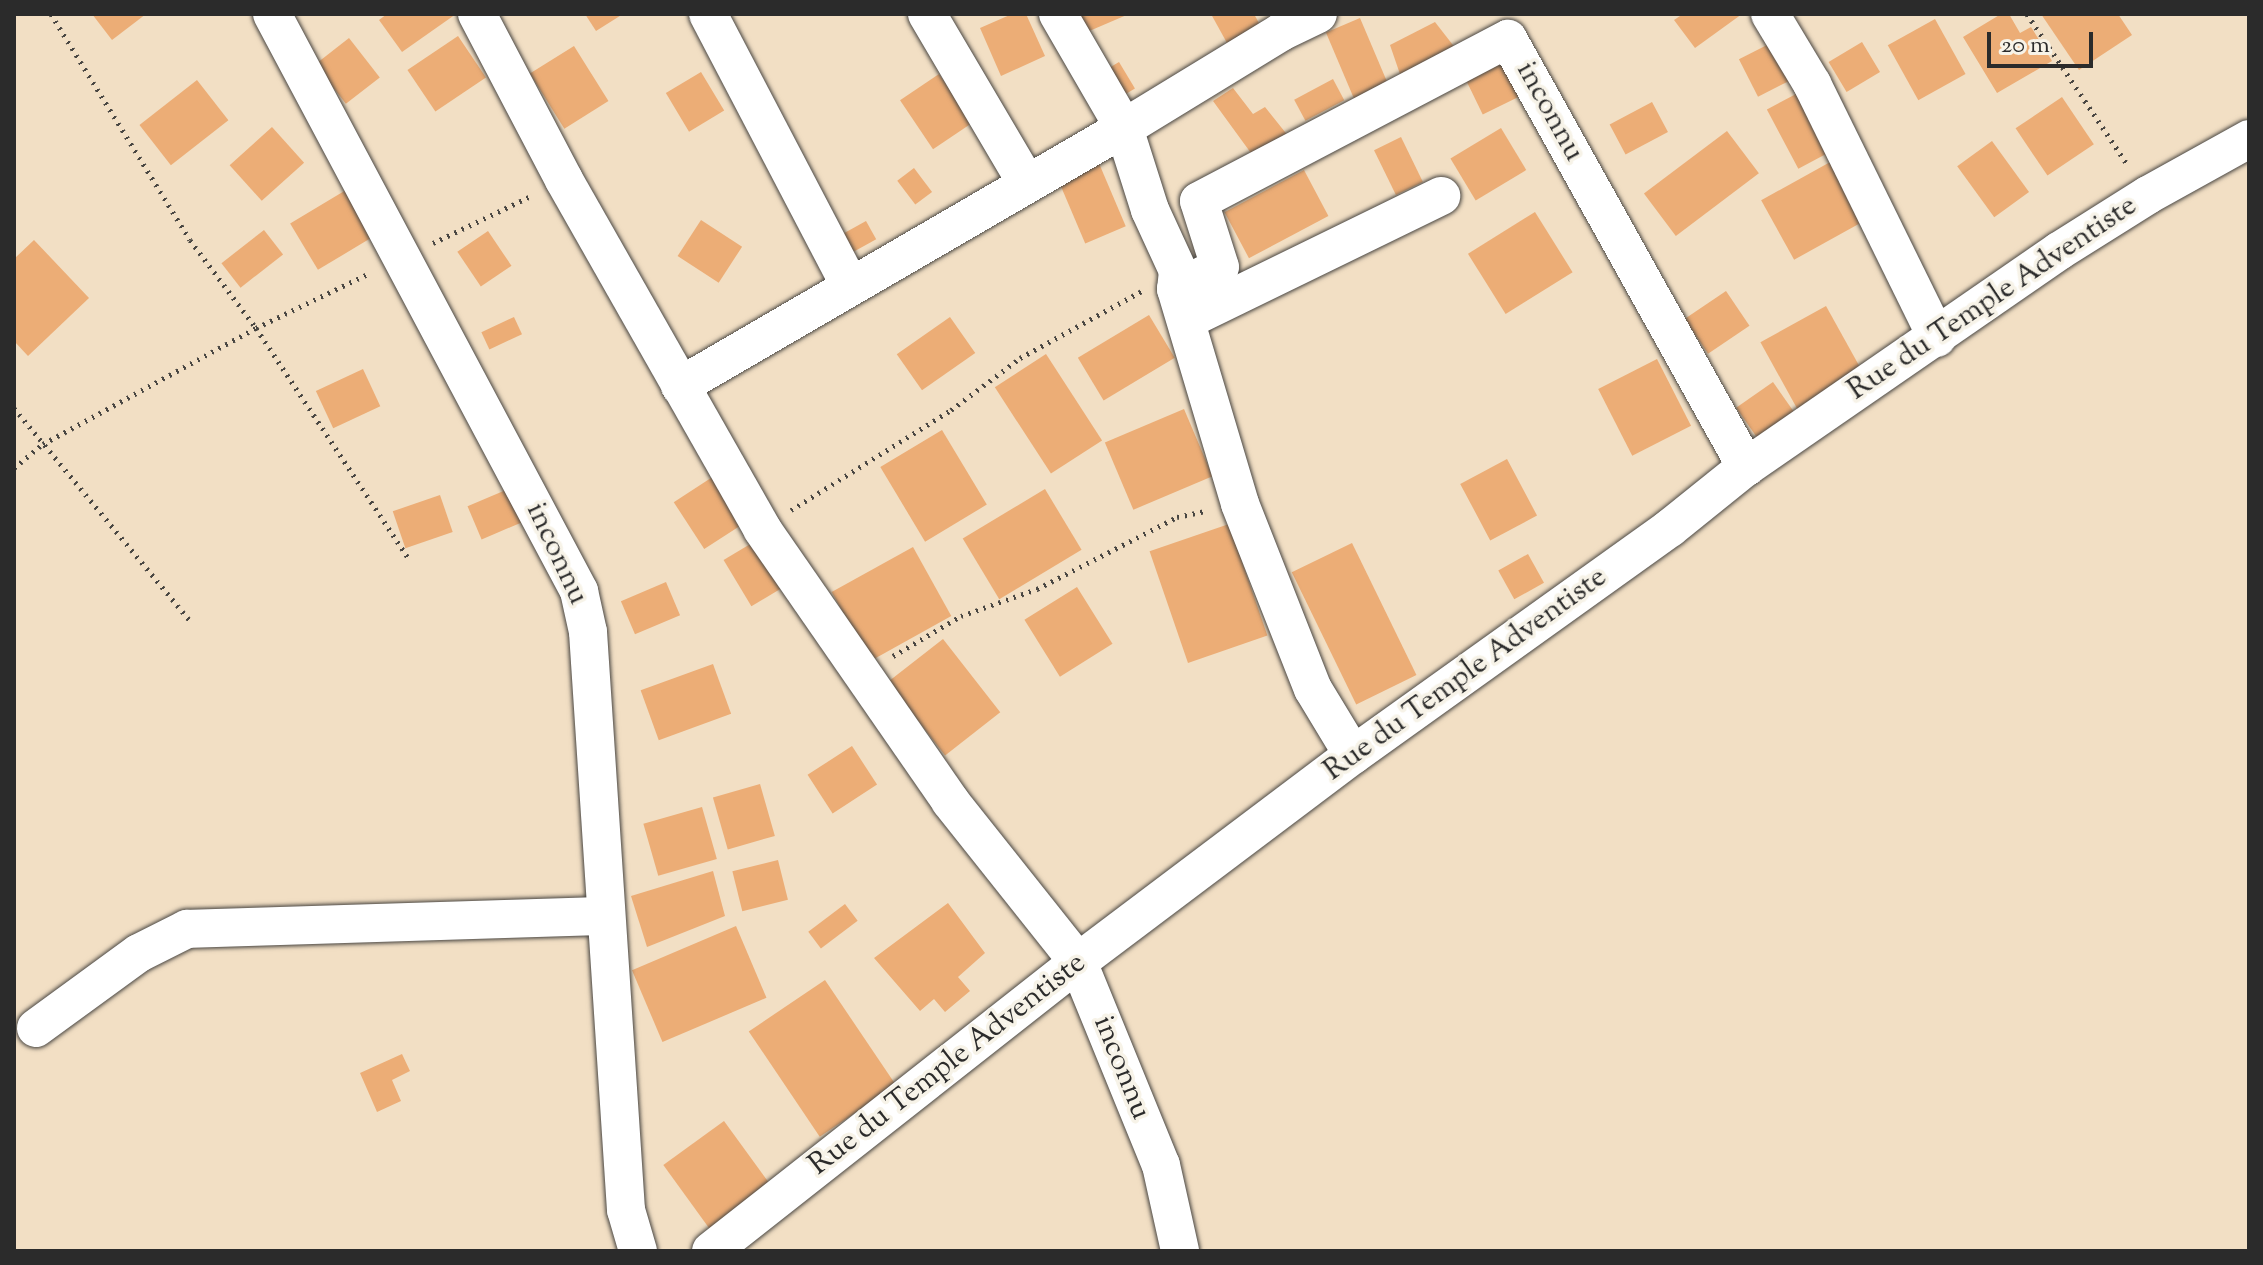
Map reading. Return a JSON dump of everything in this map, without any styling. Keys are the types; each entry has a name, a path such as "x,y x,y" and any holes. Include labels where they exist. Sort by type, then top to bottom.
{"street":[{"name":"inconnu","path":"272,14 579,591 588,632 626,1210 638,1251"},
{"name":"inconnu","path":"477,14 564,180 762,529 950,801 1078,962 1161,1165 1180,1251"},
{"path":"708,14 850,286"},
{"path":"927,14 1026,182"},
{"path":"1058,14 1124,128 1180,294 1240,504 1313,689 1353,755"},
{"path":"680,386 1026,182 1124,128 1276,23 1318,14"},
{"path":"1770,14 1812,84 1937,338"},
{"name":"inconnu","path":"1180,294 1220,267 1199,201 1508,39 1746,467"},
{"name":"Rue du Temple Adventiste","path":"711,1251 1078,962 1353,755 1670,528 1746,467 2059,251 2148,195 2249,139"},
{"path":"1180,294 1441,196"},
{"path":"36,1028 139,953 187,929 606,916"}],"path":[{"path":"51,14 190,240 256,328 410,561"},
{"path":"2027,14 2148,195"},
{"path":"14,468 43,444 256,328 564,180"},
{"path":"762,529 951,410 1020,358 1180,294"},
{"path":"14,408 190,621"},
{"path":"861,675 961,616 1037,589 1177,517 1240,504"}],"building":[{"path":"92,14 146,14 112,40"},
{"path":"387,14 456,14 402,52 379,20"},
{"path":"585,14 623,14 596,31"},
{"path":"1012,14 1026,14 1045,56 1001,76 980,28"},
{"path":"1070,14 1129,14 1080,35"},
{"path":"1211,14 1254,14 1260,25 1227,43"},
{"path":"1683,14 1742,14 1695,48 1674,20"},
{"path":"2001,14 2009,14 2020,33 2031,27 2052,61 1997,93 1963,37"},
{"path":"2041,14 2118,14 2132,35 2079,70"},
{"path":"1360,18 1390,88 1356,102 1326,32"},
{"path":"1935,19 1966,74 1918,100 1888,45"},
{"path":"1435,22 1456,49 1402,80 1390,45"},
{"path":"458,36 486,77 435,112 407,70"},
{"path":"349,38 380,77 346,104 315,64"},
{"path":"1862,42 1880,72 1847,92 1829,62"},
{"path":"1771,43 1790,80 1758,97 1739,59"},
{"path":"574,46 608,101 564,129 530,74"},
{"path":"1507,57 1525,94 1483,114 1465,78"},
{"path":"1119,62 1135,89 1118,99 1102,72"},
{"path":"701,72 724,111 689,132 666,93"},
{"path":"939,74 972,123 933,149 900,100"},
{"path":"1333,79 1344,100 1305,121 1294,100"},
{"path":"197,80 228,120 171,165 139,125"},
{"path":"1233,88 1253,114 1265,107 1289,137 1256,160 1213,101"},
{"path":"1796,94 1827,153 1798,169 1767,109"},
{"path":"2062,97 2094,144 2047,176 2016,128"},
{"path":"1652,102 1668,132 1626,155 1610,125"},
{"path":"272,127 304,163 262,201 230,165"},
{"path":"1501,128 1526,170 1476,200 1450,158"},
{"path":"1727,131 1759,173 1676,236 1644,194"},
{"path":"1401,137 1423,182 1396,195 1374,150"},
{"path":"1992,141 2029,192 1994,217 1957,166"},
{"path":"1098,161 1126,226 1085,244 1057,178"},
{"path":"1832,161 1865,220 1794,260 1761,200"},
{"path":"914,168 932,192 915,205 897,181"},
{"path":"1304,170 1328,216 1249,258 1225,212"},
{"path":"351,187 379,233 318,270 290,224"},
{"path":"1535,212 1573,272 1506,314 1468,254"},
{"path":"701,220 742,247 719,283 678,256"},
{"path":"866,221 876,239 847,255 837,237"},
{"path":"264,230 283,254 241,288 221,263"},
{"path":"488,231 511,266 481,287 457,252"},
{"path":"34,240 89,298 28,356 14,341 14,259"},
{"path":"1726,291 1749,326 1708,354 1685,319"},
{"path":"1826,306 1866,379 1801,415 1760,342"},
{"path":"1149,315 1175,358 1104,401 1078,358"},
{"path":"514,317 522,334 489,349 481,332"},
{"path":"950,317 975,353 922,390 897,354"},
{"path":"1046,354 1102,440 1051,474 995,387"},
{"path":"1657,359 1691,426 1632,456 1598,389"},
{"path":"363,369 380,406 333,428 316,391"},
{"path":"1773,382 1794,412 1757,438 1736,408"},
{"path":"1184,409 1213,476 1133,510 1105,443"},
{"path":"942,430 987,505 925,542 880,467"},
{"path":"1507,459 1537,516 1490,540 1460,484"},
{"path":"714,476 744,523 704,549 674,502"},
{"path":"520,484 534,517 482,539 468,506"},
{"path":"1045,489 1082,550 999,599 963,538"},
{"path":"440,495 453,532 405,548 393,511"},
{"path":"1229,524 1267,636 1188,663 1150,551"},
{"path":"757,540 785,586 751,606 724,560"},
{"path":"1352,543 1416,675 1356,704 1292,572"},
{"path":"913,547 951,616 870,661 832,592"},
{"path":"1528,554 1544,583 1514,599 1498,570"},
{"path":"666,582 680,615 635,634 621,601"},
{"path":"1077,587 1113,644 1060,677 1024,620"},
{"path":"943,639 1000,712 945,755 888,682"},
{"path":"713,664 731,714 659,740 641,690"},
{"path":"852,746 877,785 833,813 808,775"},
{"path":"760,784 775,836 728,849 713,798"},
{"path":"702,807 717,859 658,876 643,824"},
{"path":"778,860 788,900 742,911 732,871"},
{"path":"713,871 725,916 647,947 631,896"},
{"path":"948,903 985,953 958,977 970,991 945,1012 934,999 920,1011 874,958"},
{"path":"845,904 858,921 821,948 808,932"},
{"path":"736,926 766,998 662,1042 632,970"},
{"path":"825,980 896,1085 820,1137 749,1031"},
{"path":"402,1054 410,1071 392,1080 401,1101 377,1112 360,1073"},
{"path":"724,1121 775,1191 714,1235 663,1165"}]}
